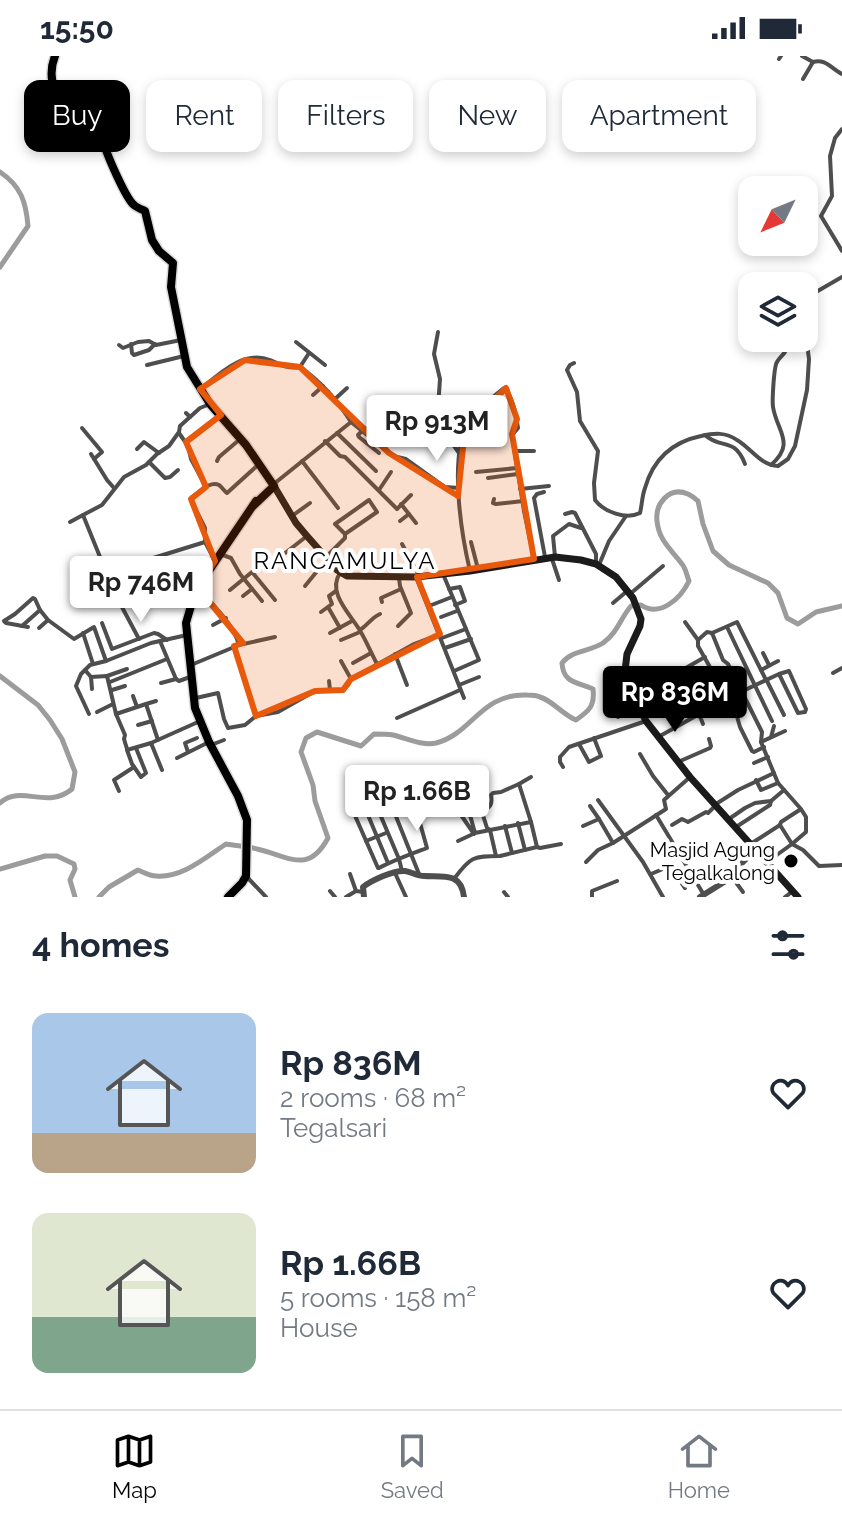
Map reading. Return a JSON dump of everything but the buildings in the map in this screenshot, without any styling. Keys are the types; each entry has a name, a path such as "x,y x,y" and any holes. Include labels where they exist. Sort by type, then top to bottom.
{"main road":[{"path":"55,56 51,69 53,85 63,108 78,119 99,116 105,146 125,192 133,204 145,211 152,240 173,263 170,284 187,367 210,404 260,464 292,516 326,558 340,573 356,577 418,577 550,557 598,565 616,577 631,594 639,613 641,623 625,662 625,671 646,721 690,777 795,894"},
{"path":"228,897 242,883 247,828 238,796 200,721 194,699 187,619 198,588 217,558 253,506 274,484"}],"street":[{"path":"802,56 813,62"},
{"path":"803,79 813,62 819,60 842,74"},
{"path":"842,129 835,138 830,156 832,196 821,216 842,251"},
{"path":"574,363 567,370 577,392 580,421 598,451 595,500 600,507 635,516 640,513 645,486 660,457 681,442 724,433 745,445 763,462 778,466 788,459 798,436 808,381 807,303 816,292 842,277"},
{"path":"438,332 434,354 440,379 440,426 459,453"},
{"path":"119,345 123,348 149,341 155,344 181,340"},
{"path":"296,342 325,365"},
{"path":"131,344 133,355 149,350 155,344"},
{"path":"771,465 782,456 783,451 773,407 774,366 785,352"},
{"path":"300,367 309,353"},
{"path":"147,365 184,356"},
{"path":"200,389 245,360 265,359 290,368 300,367 323,386 351,422 393,456 406,459 445,487 459,488"},
{"path":"313,395 323,386"},
{"path":"335,399 347,388"},
{"path":"474,570 462,534 459,453 470,419 504,388 508,391 517,419 518,428 513,434 514,451 534,559"},
{"path":"70,522 102,505 124,477 169,446 188,415 210,404"},
{"path":"186,442 221,415"},
{"path":"274,484 351,422"},
{"path":"373,422 358,435 379,453"},
{"path":"82,428 102,453 92,457 114,488"},
{"path":"179,432 206,487"},
{"path":"337,433 376,471"},
{"path":"705,435 712,441 734,446 745,464"},
{"path":"217,461 240,438"},
{"path":"325,441 397,509 411,495"},
{"path":"137,449 144,442 159,453"},
{"path":"514,451 534,451"},
{"path":"302,461 338,508"},
{"path":"149,462 165,478 178,470"},
{"path":"260,464 227,493 216,484 206,487 191,499 205,528 205,542 217,558 231,558 262,601"},
{"path":"476,472 518,471"},
{"path":"488,478 518,471"},
{"path":"379,490 391,472"},
{"path":"520,489 549,486"},
{"path":"544,492 534,498 559,580"},
{"path":"494,499 493,503 496,504 523,501"},
{"path":"305,586 345,538 345,534 377,512 369,500 335,524 345,534"},
{"path":"292,516 310,503"},
{"path":"401,504 416,523"},
{"path":"565,514 575,513 596,554 598,565"},
{"path":"400,521 409,514"},
{"path":"83,515 115,594 139,639"},
{"path":"598,565 626,516"},
{"path":"550,557 553,536 569,524 583,528"},
{"path":"266,568 307,536"},
{"path":"105,567 128,560 150,559 205,542"},
{"path":"471,542 474,570"},
{"path":"402,544 418,577 464,698"},
{"path":"613,603 631,594 663,566"},
{"path":"230,590 252,572 275,600"},
{"path":"340,573 336,579 336,591 377,664"},
{"path":"443,574 479,661 453,671"},
{"path":"398,626 411,613 399,578"},
{"path":"441,617 465,601 460,587 449,589"},
{"path":"198,588 234,631 256,716"},
{"path":"243,596 252,589"},
{"path":"382,602 381,598 401,589"},
{"path":"321,612 332,604 329,596 336,591"},
{"path":"429,606 452,597"},
{"path":"40,610 25,626 4,621 33,598 48,620 74,639 95,628 106,661"},
{"path":"328,607 340,628"},
{"path":"341,640 360,631 368,620 380,614"},
{"path":"213,625 226,618"},
{"path":"39,628 48,620"},
{"path":"330,633 352,621"},
{"path":"685,622 698,640 698,646 728,698 753,752 771,737 785,731"},
{"path":"102,623 112,649 156,633 167,640"},
{"path":"698,640 707,632 739,623 784,715"},
{"path":"727,627 773,723 771,737"},
{"path":"194,699 218,693 224,719 230,729 245,725 256,716 283,710 311,693 343,690 351,679 395,654 466,629"},
{"path":"83,633 93,664"},
{"path":"712,633 762,732 762,744 778,783 806,817 806,832 767,862"},
{"path":"89,714 76,689 84,669 130,650 187,635"},
{"path":"191,665 236,645 275,637"},
{"path":"445,648 471,639"},
{"path":"160,641 176,679"},
{"path":"353,663 371,653"},
{"path":"763,653 770,666"},
{"path":"395,654 407,685"},
{"path":"633,695 705,657"},
{"path":"91,677 108,679 167,659"},
{"path":"341,661 351,679"},
{"path":"761,670 778,661"},
{"path":"833,673 842,668"},
{"path":"84,669 91,677 92,689"},
{"path":"108,679 127,669"},
{"path":"658,738 728,698 779,674 789,671 805,712 798,713 779,674"},
{"path":"161,683 192,676"},
{"path":"397,718 479,677"},
{"path":"108,679 127,750 140,777 146,775 136,748"},
{"path":"329,681 330,690"},
{"path":"112,690 125,686"},
{"path":"133,696 137,707"},
{"path":"116,714 156,701"},
{"path":"97,712 113,704"},
{"path":"146,704 158,740"},
{"path":"618,717 639,708"},
{"path":"699,714 703,724"},
{"path":"138,725 152,721"},
{"path":"127,750 200,721"},
{"path":"563,767 561,755 569,747 646,721"},
{"path":"188,752 185,743 197,738"},
{"path":"578,743 589,762 601,756 594,738"},
{"path":"678,762 710,748 709,739"},
{"path":"177,758 224,740"},
{"path":"151,743 162,770"},
{"path":"640,754 668,795"},
{"path":"754,763 768,757"},
{"path":"119,791 114,780 134,767"},
{"path":"672,825 683,819 688,822 708,812 756,780 774,773"},
{"path":"475,834 471,813 482,812 491,806 493,793 531,777"},
{"path":"586,862 598,850 666,809 663,801 690,777"},
{"path":"351,779 388,863"},
{"path":"756,780 761,790 778,783"},
{"path":"519,784 537,847"},
{"path":"404,785 387,794 420,876"},
{"path":"736,827 770,805 784,790"},
{"path":"406,897 398,872 399,859 371,793 350,801 377,867 399,859 428,847 418,816"},
{"path":"598,800 651,874 663,897"},
{"path":"729,819 755,803 771,801"},
{"path":"590,806 613,843"},
{"path":"656,815 702,896 732,877 753,847 801,809"},
{"path":"482,812 496,856"},
{"path":"583,826 599,819"},
{"path":"458,841 505,826 531,822"},
{"path":"518,823 525,850"},
{"path":"780,825 792,844 819,866 842,865"},
{"path":"505,826 512,853"},
{"path":"366,841 387,832"},
{"path":"454,879 467,861 561,844"},
{"path":"651,874 670,866 685,888"},
{"path":"245,872 266,897"},
{"path":"355,895 374,880 398,872 454,879 462,886 464,897"},
{"path":"350,874 355,895"},
{"path":"732,877 743,892"},
{"path":"592,897 595,888 617,881"},
{"path":"330,891 335,897"},
{"path":"785,897 795,894"}],"highlighted area":[{"path":"245,360 300,367 389,453 458,496 465,428 506,388 517,419 512,434 534,559 417,577 440,634 351,679 343,690 315,691 256,716 234,646 243,643 198,588 215,561 191,499 206,487 186,442 221,415 200,389"}],"waterway":[{"path":"0,172 21,195 28,226 0,267"},
{"path":"99,897 109,887 138,870 154,876 175,874 226,844 297,860 313,856 328,838 301,752 306,738 317,732 361,746 374,734 436,743 459,731 498,700 527,695 545,699 576,720 590,708 593,689 568,678 562,663 603,643 631,606 662,608 681,594 689,581 658,528 658,508 665,498 675,492 698,501 713,551 729,565 768,583 778,593 787,618 798,624 816,612 842,606"},
{"path":"0,676 38,705 50,720 62,739 75,772 72,789 63,795 44,798 17,796 0,803"},
{"path":"0,869 45,856 57,856 74,864 70,880 75,897"}],"place":[{"name":"Masjid Agung Tegalkalong","path":"791,861"}],"district":[{"name":"RANCAMULYA","path":"345,561"}]}
